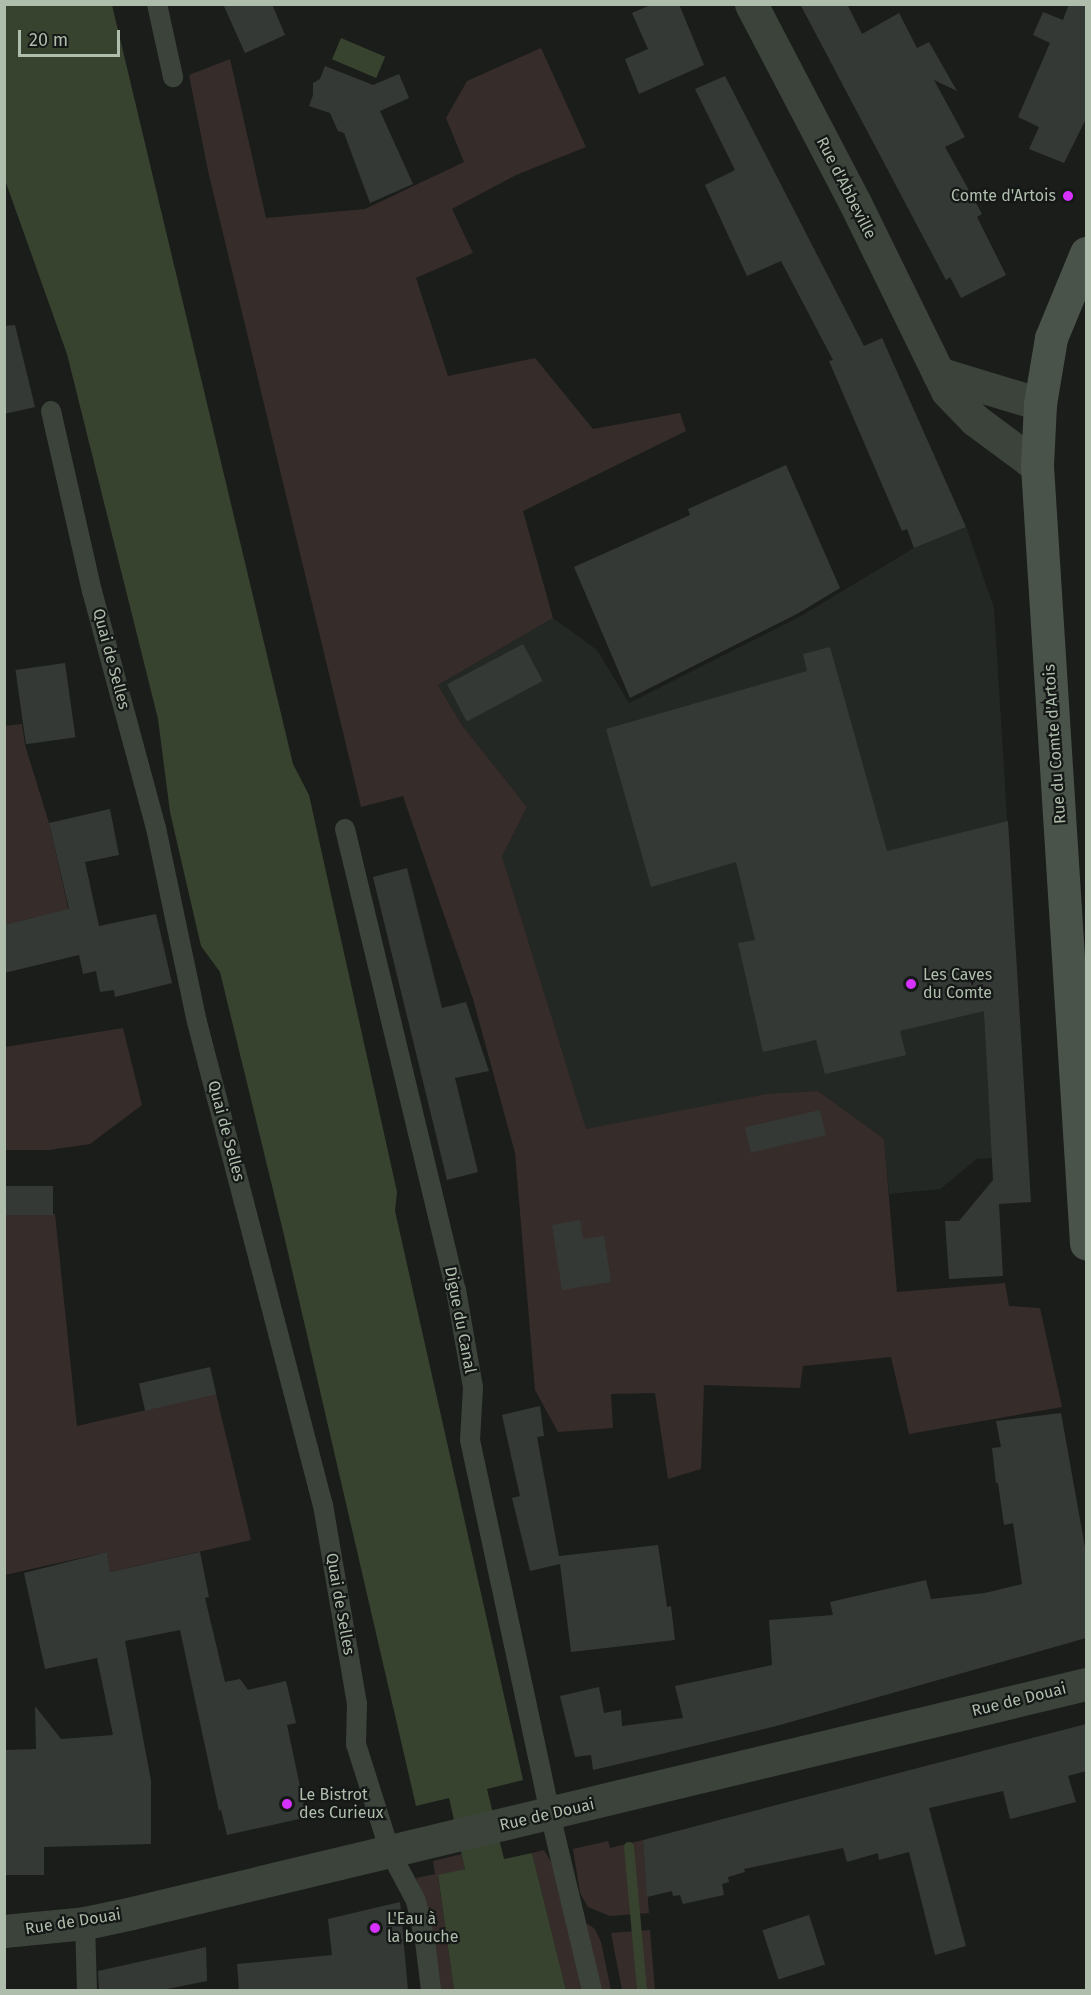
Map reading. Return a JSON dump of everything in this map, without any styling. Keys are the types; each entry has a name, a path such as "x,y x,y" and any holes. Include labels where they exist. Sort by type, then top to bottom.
{"main road":[{"name":"Rue du Comte d'Artois","path":"1086,253 1051,338 1040,404 1037,466 1086,1243"}],"street":[{"name":"Rue d'Abbeville","path":"751,4 855,203 947,391 975,420 1037,466"},
{"path":"938,373 1040,404"},
{"name":"Rue de Douai","path":"4,1931 85,1923 430,1843 1086,1684"}],"lane":[{"path":"157,4 173,77"},
{"name":"Quai de Selles","path":"51,411 92,591 156,828 197,1022 323,1505 357,1703 356,1744 390,1852"},
{"name":"Digue du Canal","path":"345,829 456,1290 473,1387 470,1440 550,1814 592,1990"},
{"path":"390,1852 416,1901 425,1941 431,1990"},
{"path":"85,1923 87,1990"}],"shaded area":[{"path":"4,5 112,5 293,764 309,795 397,1192 395,1211 523,1780 487,1789 504,1859 532,1853 566,1990 454,1990 438,1875 465,1869 449,1798 416,1806 283,1231 220,972 201,946 170,812 158,719 67,354 5,180"},
{"path":"341,38 385,57 376,78 332,59"},
{"path":"541,48 586,147 516,175 452,209 473,253 416,278 448,376 535,358 593,429 680,413 686,431 523,511 553,618 438,685 461,724 527,807 502,856 586,1129 766,1094 818,1091 884,1139 897,1292 1005,1283 1009,1306 1040,1308 1062,1407 909,1434 891,1357 803,1366 800,1388 704,1385 701,1469 668,1479 655,1393 611,1394 613,1428 558,1432 535,1390 515,1153 473,999 403,796 361,807 208,171 189,75 230,59 266,218 365,209 464,162 446,118 467,81"},
{"path":"966,527 994,608 1028,1156 977,1159 940,1189 889,1194 884,1139 818,1091 766,1095 586,1130 502,856 527,807 461,724 438,685 553,618 597,650 629,703 801,616 914,548"},
{"path":"22,724 25,745 49,823 73,930 32,918 5,925 4,726"},
{"path":"123,1028 142,1105 90,1144 49,1150 5,1150 5,1047"},
{"path":"55,1214 77,1426 216,1394 251,1540 110,1572 107,1552 5,1575 5,1215"},
{"path":"643,1840 649,1913 610,1916 588,1907 580,1893 573,1849 608,1841 610,1848"},
{"path":"544,1850 553,1865 584,1990 566,1990 532,1853"},
{"path":"462,1854 465,1869 438,1876 454,1990 440,1990 430,1916 416,1878 435,1874 433,1861"},
{"path":"588,1924 595,1929 601,1942 611,1990 601,1990 585,1925"},
{"path":"650,1930 655,1990 622,1990 611,1933"}],"building":[{"path":"223,4 272,4 285,35 245,53"},
{"path":"653,4 679,4 704,65 639,94 625,59 648,49 632,13"},
{"path":"800,4 847,4 862,34 899,13 917,48 929,42 957,91 934,80 965,137 945,147 982,214 977,217 1006,275 961,298 950,277 946,280"},
{"path":"1069,4 1086,4 1086,119 1064,163 1029,149 1039,127 1018,117 1050,43 1033,35 1043,12 1063,20"},
{"path":"325,66 373,85 399,74 409,98 380,111 413,184 370,203 344,133 338,131 330,113 309,106 313,95 313,83 320,79"},
{"path":"725,76 864,346 882,338 966,527 914,548 907,529 902,531 829,361 833,360 781,261 747,276 705,185 735,170 695,89"},
{"path":"15,325 35,407 4,414 4,326"},
{"path":"786,465 840,588 797,614 630,698 574,567 690,515 688,509"},
{"path":"523,644 543,681 467,721 447,684"},
{"path":"830,647 887,851 1008,821 1031,1202 999,1204 1003,1276 949,1279 945,1221 959,1221 993,1180 984,1011 900,1031 906,1055 825,1074 816,1040 763,1052 738,943 755,940 736,862 651,887 606,729 807,671 803,654"},
{"path":"65,663 75,737 26,744 15,670"},
{"path":"110,809 119,855 85,862 99,926 156,914 172,983 115,997 114,990 100,992 96,971 83,974 79,955 4,973 4,925 69,909 49,823"},
{"path":"407,868 442,1008 466,1002 489,1071 455,1078 478,1172 447,1180 373,877"},
{"path":"820,1110 826,1135 751,1153 745,1127"},
{"path":"4,1186 53,1186 53,1215 4,1215"},
{"path":"580,1220 583,1239 604,1236 611,1282 562,1290 552,1225"},
{"path":"210,1367 216,1394 145,1411 139,1383"},
{"path":"540,1406 544,1436 537,1437 559,1556 658,1545 667,1607 671,1606 675,1640 571,1652 560,1564 530,1571 512,1498 520,1496 502,1415"},
{"path":"1061,1413 1086,1553 1086,1638 780,1725 593,1770 591,1755 575,1757 560,1696 599,1687 604,1713 621,1710 622,1726 683,1718 675,1686 772,1665 769,1620 833,1615 830,1602 926,1580 931,1599 985,1593 1022,1584 1013,1523 1004,1525 998,1483 996,1483 992,1448 1001,1447 996,1421"},
{"path":"107,1552 110,1572 200,1552 209,1597 205,1598 225,1682 240,1679 248,1690 286,1681 296,1723 287,1725 305,1810 299,1819 227,1835 221,1810 219,1811 180,1630 125,1641 151,1781 151,1844 44,1847 44,1875 4,1875 4,1750 36,1749 35,1706 61,1739 113,1735 97,1658 45,1669 24,1573"},
{"path":"1086,1724 1086,1771 1068,1776 1076,1802 1010,1819 1003,1791 929,1808 966,1946 935,1955 909,1852 879,1860 878,1853 847,1862 843,1848 744,1869 745,1872 728,1877 729,1882 722,1884 724,1895 683,1904 680,1895 673,1896 672,1891 647,1897 643,1840"},
{"path":"400,1902 408,1990 239,1990 237,1964 332,1955 328,1919"},
{"path":"809,1915 825,1964 778,1980 762,1930"},
{"path":"206,1947 207,1981 162,1990 99,1990 98,1971"}],"waterway":[{"path":"629,1847 642,1990"}],"place":[{"name":"Comte d'Artois","path":"1068,196"},
{"name":"Les Caves du Comte","path":"911,984"},
{"name":"Le Bistrot des Curieux","path":"287,1804"},
{"name":"L'Eau à la bouche","path":"375,1928"}]}
